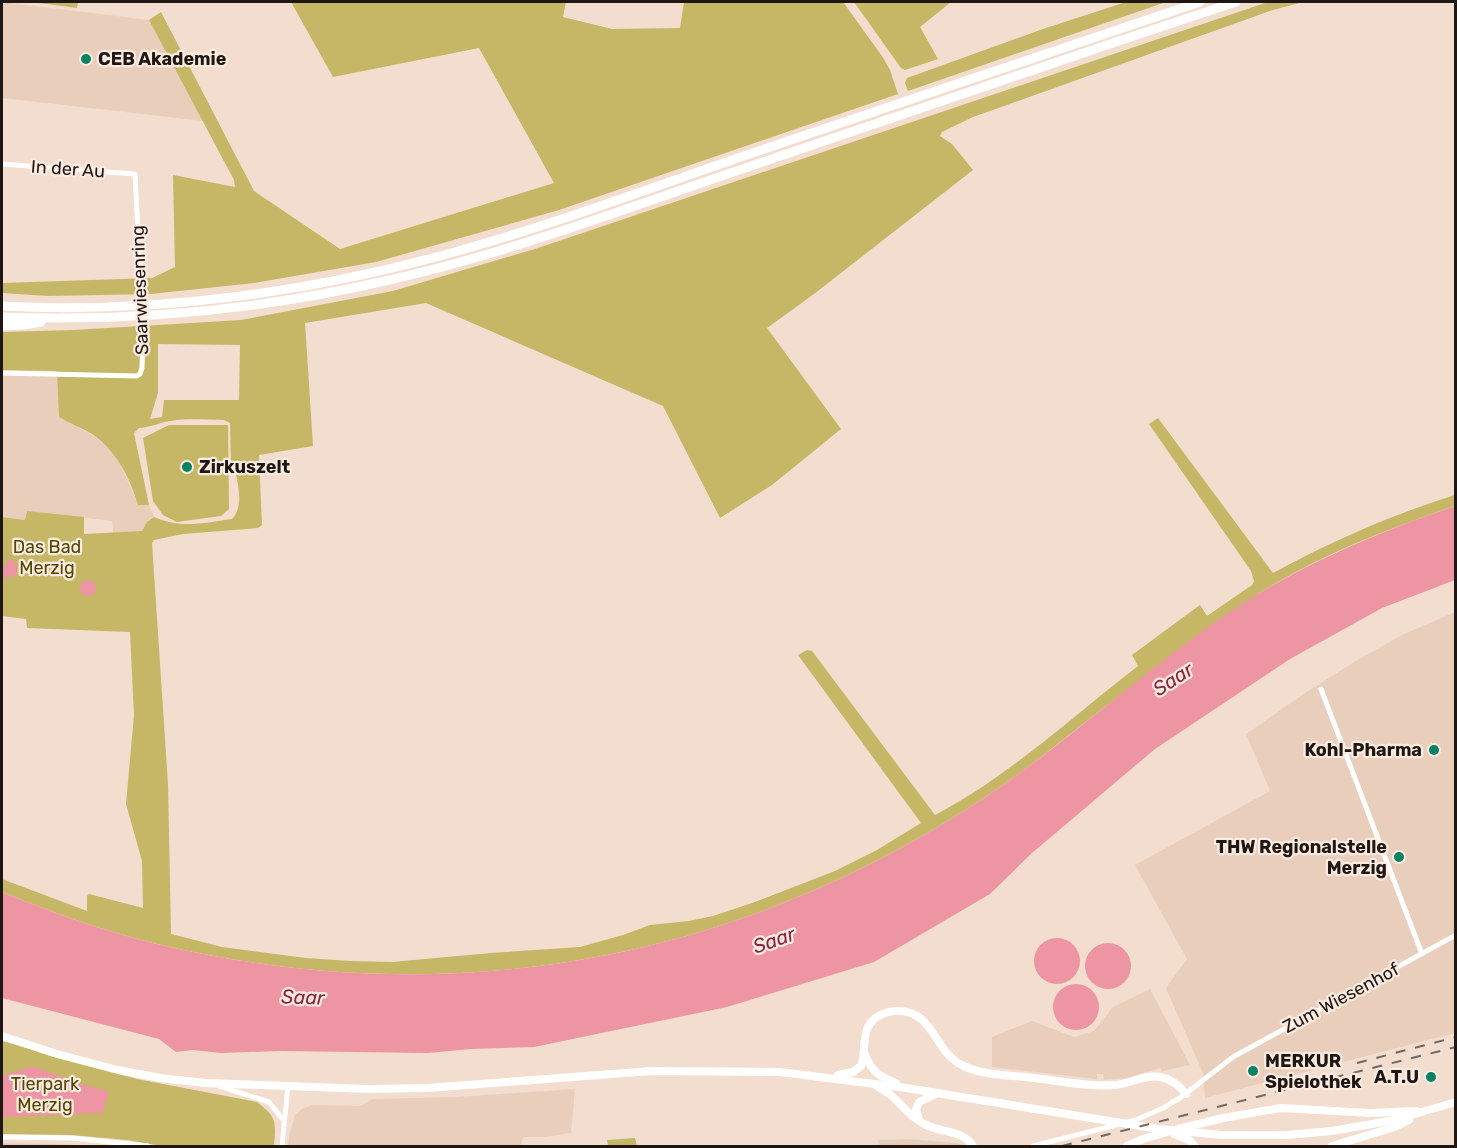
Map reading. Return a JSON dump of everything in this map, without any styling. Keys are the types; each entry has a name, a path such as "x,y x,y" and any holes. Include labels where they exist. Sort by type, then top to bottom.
{"highway":[{"path":"2,306 36,308 152,304 255,294 345,279 466,249 1200,2"},
{"path":"2,317 152,316 256,305 347,290 469,260 567,229 1236,2"},
{"path":"2,300 36,308"},
{"path":"2,326 24,325 62,318"}],"main road":[{"path":"830,1077 858,1069 862,1062 864,1038 869,1025 889,1011 903,1011 921,1018 956,1061 975,1070 1104,1085 1126,1083 1155,1076 1170,1080 1186,1094"},
{"path":"2,1036 57,1054 108,1067 150,1076 205,1083 368,1089 427,1088 652,1071 770,1072 870,1082 1105,1122 1195,1133 1257,1136 1332,1131 1394,1120 1455,1102"},
{"path":"864,1052 869,1066 880,1077 906,1088"},
{"path":"870,1082 893,1096 910,1115 930,1127 959,1134 973,1146"},
{"path":"920,1121 916,1110 918,1102 938,1094"},
{"path":"1127,1146 1152,1136 1223,1118 1272,1109 1304,1108 1370,1113 1429,1110"},
{"path":"1332,1146 1395,1127 1429,1110"},
{"path":"1159,1129 1183,1137 1195,1146"}],"street":[{"name":"In der Au","path":"2,164 135,174"},
{"name":"Saarwiesenring","path":"2,373 130,377 140,374 143,331 135,174"},
{"path":"1321,689 1422,954"},
{"name":"Zum Wiesenhof","path":"1033,1146 1136,1120 1174,1102 1233,1057 1455,935"},
{"path":"205,1083 269,1102 284,1121"},
{"path":"282,1146 288,1086"},
{"path":"2,1137 72,1138 148,1146"}],"shaded area":[{"name":"CEB Akademie","path":"2,2 149,20 204,121 2,98"},
{"path":"2,370 57,371 69,423 91,434 109,447 120,464 138,504 149,505 154,517 147,522 142,531 113,533 112,521 27,511 25,520 2,517"},
{"path":"1455,612 1455,1033 1205,1098 1203,1073 1166,988 1187,959 1135,865 1270,791 1246,734 1356,661 1402,635"},
{"path":"1150,989 1190,1065 1162,1071 1160,1068 1127,1078 1104,1080 1103,1074 1097,1074 1097,1079 992,1067 992,1037 1032,1021 1074,1037 1094,1031 1113,1007"},
{"path":"575,1089 571,1133 546,1137 523,1137 521,1146 288,1146 295,1115 312,1105 360,1106 373,1099 455,1097"},
{"path":"909,1139 963,1145 879,1146 878,1140"},
{"path":"2,1143 60,1144 94,1146 2,1146"}],"green space":[{"path":"31,2 78,2 77,8"},
{"path":"291,2 566,2 563,17 612,29 680,28 684,2 843,2 882,56 890,70 898,94 559,210 376,262 254,283 151,294 48,296 2,293 2,283 152,278 175,267 173,175 235,187 234,180 149,20 161,12 254,191 340,249 554,183 479,48 333,77"},
{"path":"854,2 951,2 920,27 938,59 905,70 901,68"},
{"path":"1126,2 1166,2 908,91 905,83 907,78"},
{"name":"Das Bad Merzig","path":"1268,2 1303,2 1273,10 973,117 942,132 940,136 952,144 973,170 767,328 841,429 772,485 720,518 663,406 426,303 305,323 313,446 259,455 262,525 258,528 183,534 154,540 152,543 168,784 171,934 222,947 306,958 350,961 392,962 580,947 650,925 713,916 835,871 877,850 921,823 798,655 807,650 812,651 935,815 989,782 1040,745 1138,666 1132,655 1200,605 1207,616 1252,585 1254,581 1251,571 1149,424 1158,418 1273,573 1317,550 1408,511 1455,495 1455,506 1358,542 1266,589 1135,684 1009,781 900,848 800,896 697,933 592,958 484,972 375,974 264,964 153,943 76,920 2,892 2,879 87,911 89,894 143,908 142,861 126,804 134,715 130,632 27,628 26,619 2,616 2,517 25,520 27,511 84,517 84,534 142,531 147,522 154,517 183,524 232,519 236,514 239,500 234,465 231,463 230,423 224,420 184,420 139,428 134,433 149,505 138,505 121,465 108,448 92,434 59,417 57,371 2,370 2,332 241,320 393,291 538,248","holes":["158,344 240,345 239,400 164,400 162,417 150,419 158,393"]},
{"path":"169,425 228,425 229,509 221,516 177,522 163,515 153,501 143,438"},
{"name":"Tierpark Merzig","path":"2,1041 137,1079 257,1102 272,1116 274,1121 274,1146 162,1146 71,1135 2,1134"},
{"path":"635,1138 637,1146 608,1146 607,1140"}],"water":[{"name":"Saar","path":"1455,506 1455,580 1382,608 1290,659 1155,749 1032,853 990,894 874,962 727,1007 534,1047 428,1053 280,1051 221,1053 193,1050 176,1052 159,1039 2,998 2,892 76,920 153,943 264,964 375,974 484,972 592,958 697,933 800,896 900,848 997,789 1031,765 1196,635 1266,589 1312,564 1359,543"},
{"path":"11,559 15,562 14,566 18,564 19,566 14,577 6,579 2,567"},
{"path":"88,580 96,588 88,596 80,588"},
{"path":"1057,938 1073,945 1080,961 1073,977 1057,984 1041,977 1034,961 1041,945"},
{"path":"1108,943 1124,950 1131,966 1124,982 1108,989 1092,982 1085,966 1092,950"},
{"path":"1076,984 1092,991 1099,1007 1092,1023 1076,1030 1060,1023 1053,1007 1060,991"},
{"path":"32,1066 87,1086 108,1091 102,1113 2,1117 2,1076"}],"railway":[{"path":"1357,1063 1456,1037"},
{"path":"1062,1146 1456,1047"}],"place":[{"name":"CEB Akademie","path":"86,59"},
{"name":"Zirkuszelt","path":"187,467"},
{"name":"Kohl-Pharma","path":"1434,750"},
{"name":"THW Regionalstelle Merzig","path":"1399,857"},
{"name":"MERKUR Spielothek","path":"1253,1071"},
{"name":"A.T.U","path":"1431,1077"}]}
